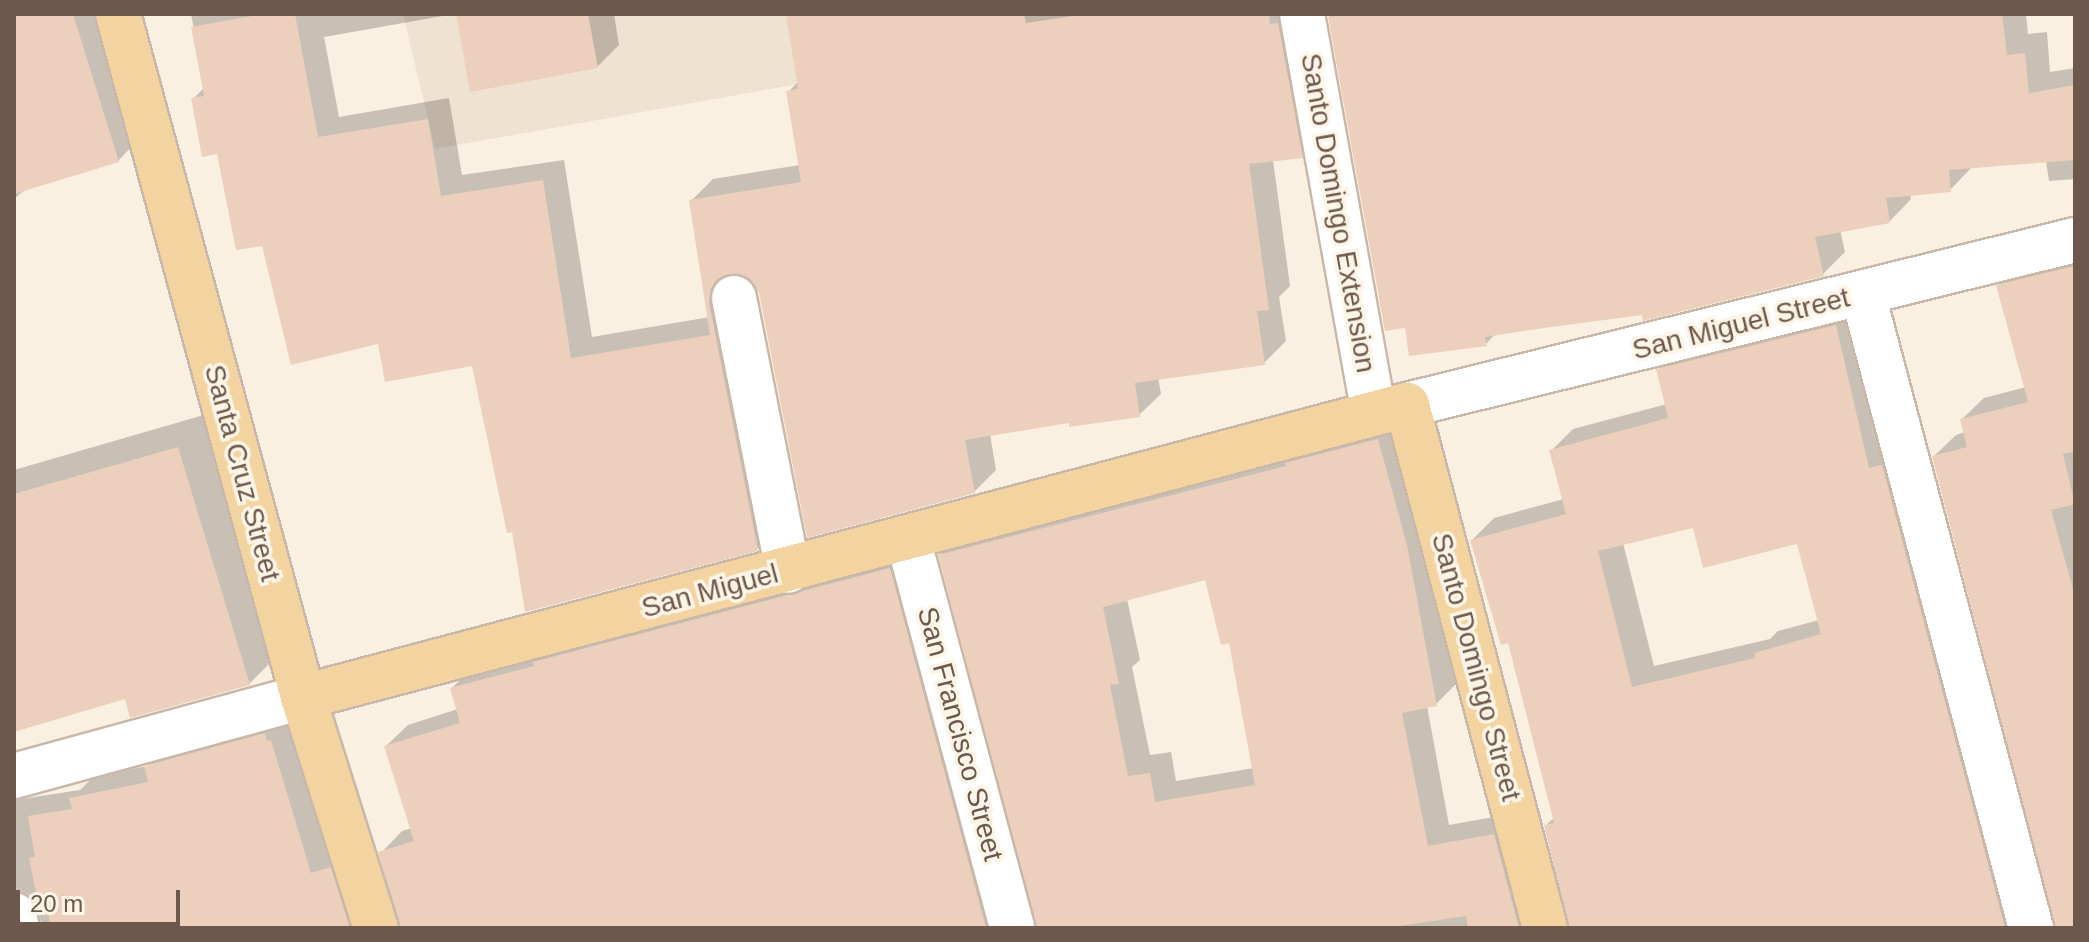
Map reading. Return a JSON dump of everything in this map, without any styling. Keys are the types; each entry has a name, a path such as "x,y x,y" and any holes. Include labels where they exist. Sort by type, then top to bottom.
{"main road":[{"name":"Santa Cruz Street","path":"118,14 303,697 376,928"},
{"name":"San Miguel","path":"303,697 788,571 1390,409"},
{"name":"Santo Domingo Street","path":"1390,409 1545,928"}],"street":[{"name":"Santo Domingo Extension","path":"1302,14 1390,409"},
{"name":"San Miguel Street","path":"1390,409 1863,295 2075,240"},
{"path":"1863,295 2031,928"},
{"path":"734,298 788,571"},
{"name":"San Francisco Street","path":"908,539 1012,928"},
{"name":"San Miguel","path":"14,776 303,697"},
{"path":"14,915 17,928"}],"shaded area":[{"path":"403,14 1190,14 435,149"}],"building":[{"path":"14,14 73,14 119,162 14,194"},
{"path":"263,14 295,14 318,137 428,119 441,196 543,180 571,358 710,335 689,200 801,182 786,91 798,89 786,14 1024,14 1026,23 1086,14 1269,14 1270,24 1278,23 1303,158 1249,164 1269,310 1257,311 1265,365 1135,383 1140,417 1069,427 1069,423 965,440 975,493 807,538 759,293 753,282 743,275 728,274 718,279 711,289 709,303 758,551 525,612 512,532 507,533 472,366 385,382 378,344 291,365 262,246 236,250 217,154 202,157 191,98 204,96 191,27"},
{"path":"456,14 588,14 598,68 470,92"},
{"path":"1352,14 2002,14 2007,55 2025,53 2029,93 2075,85 2075,160 1949,170 1951,192 1886,198 1890,223 1815,237 1824,276 1643,321 1642,315 1544,328 1485,337 1487,346 1409,356 1405,328 1385,331 1328,17"},
{"path":"2075,266 2075,451 2063,454 2075,504 2051,510 2075,596 2075,928 2055,928 1932,456 1967,447 1960,419 2028,402 1996,285"},
{"path":"1836,325 1869,468 1882,465 2005,928 1569,928 1544,825 1554,823 1508,643 1501,645 1470,540 1566,514 1549,450 1668,418 1656,369","holes":["1693,528 1703,568 1797,544 1821,634 1754,653 1755,658 1632,687 1598,551"]},
{"path":"1378,439 1407,545 1437,706 1402,713 1428,846 1494,834 1519,928 1468,928 1466,916 1386,928 1036,928 938,555 1286,466 1285,463","holes":["1205,580 1221,645 1229,643 1255,785 1155,802 1150,773 1128,776 1110,685 1119,684 1103,607"]},
{"path":"178,447 250,685 130,718 125,699 14,732 14,494"},
{"path":"890,568 986,928 400,928 378,852 414,841 384,746 460,723 450,688 534,666 533,662"},
{"path":"265,733 267,741 271,740 311,873 331,867 350,928 51,928 48,912 40,913 29,858 35,857 28,816 72,809 69,798 148,782 144,766"}]}
